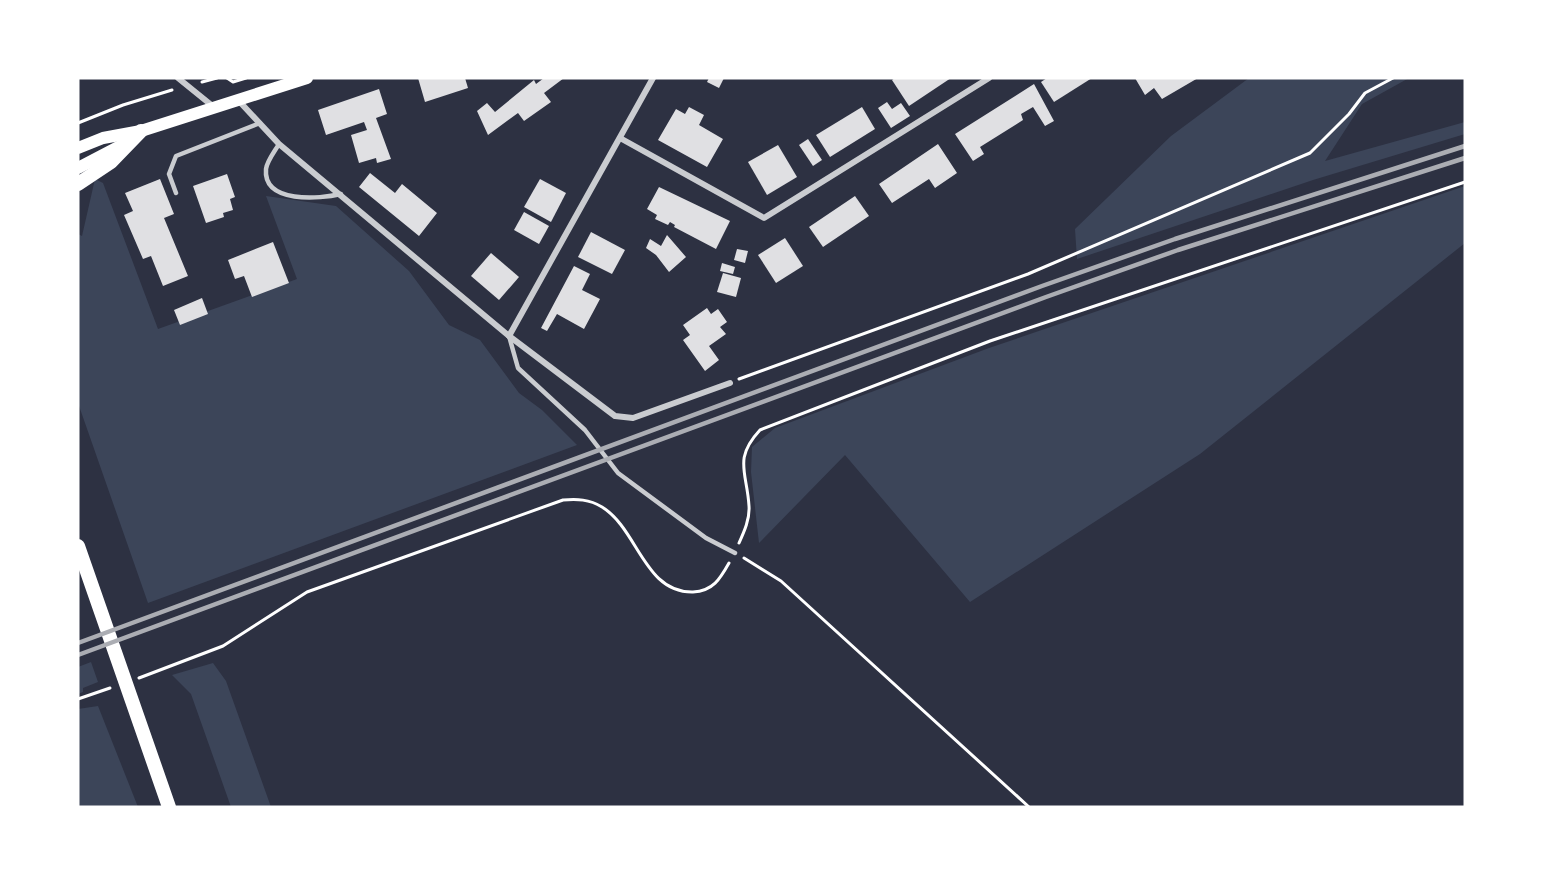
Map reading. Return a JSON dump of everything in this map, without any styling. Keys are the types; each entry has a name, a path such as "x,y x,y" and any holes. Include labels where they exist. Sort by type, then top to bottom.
{"main road":[{"path":"78,148 103,138 141,131 307,78"},
{"path":"78,168 110,153 141,131"},
{"path":"78,184 111,162 141,131"},
{"path":"78,546 169,807"}],"street":[{"path":"178,78 215,108"},
{"path":"509,336 653,78"},
{"path":"621,138 764,218 989,78"},
{"path":"238,100 279,144 509,336 615,416 633,418 730,383"}],"lane":[{"path":"176,193 169,174 176,156 260,123"},
{"path":"279,144 266,166 266,177 271,186 285,195 320,200 340,194"},
{"path":"509,336 518,368 585,430 618,473 706,538 735,553"}],"path":[{"path":"78,123 123,105 217,78"},
{"path":"227,78 233,82 246,78"},
{"path":"730,383 1028,274 1310,153 1349,114 1365,93 1393,78"},
{"path":"152,673 223,646 307,592 562,500 583,499 603,508 621,523 651,571 666,586 684,592 704,592 717,583 735,553 745,530 750,509 743,462 747,444 760,430 990,341 1465,182"},
{"path":"735,553 782,581 1029,807"},
{"path":"78,699 97,693"}],"shaded area":[{"path":"1249,78 1409,78 1362,104 1325,161 1465,122 1465,134 1313,180 1077,259 1075,229 1171,136"},
{"path":"95,179 103,183 158,329 297,279 266,196 336,206 409,271 449,325 480,340 519,393 542,410 577,445 148,603 78,403 78,234 82,236"},
{"path":"1465,186 1465,243 1200,454 970,602 845,455 759,543 751,472 752,447 775,428 989,348"},
{"path":"91,662 98,682 83,688 83,692 78,694 78,667"},
{"path":"213,663 226,681 271,807 231,807 191,694 172,675"},
{"path":"98,706 138,807 78,807 78,709"}],"building":[{"path":"418,78 465,78 468,88 425,102"},
{"path":"544,78 564,78 544,93 551,102 524,121 518,113 488,135 477,111 487,103 495,112 534,80 536,84"},
{"path":"709,78 724,78 719,88 707,82"},
{"path":"895,78 951,78 909,106 892,80"},
{"path":"1047,78 1092,78 1054,102 1041,82"},
{"path":"1135,78 1198,78 1162,99 1154,88 1145,95"},
{"path":"1034,84 1054,121 1045,126 1033,107 1021,114 1023,120 980,147 984,154 973,161 955,134"},
{"path":"379,89 387,114 376,118 391,159 377,163 376,158 359,163 351,135 367,130 364,122 326,135 318,110"},
{"path":"887,102 892,109 901,103 910,116 891,128 878,108"},
{"path":"689,107 704,115 699,125 723,139 707,167 658,140 676,109 685,114"},
{"path":"862,107 875,129 830,157 816,135"},
{"path":"808,139 822,160 813,166 799,145"},
{"path":"938,144 957,173 935,188 929,179 892,203 879,184"},
{"path":"778,145 797,177 767,195 748,162"},
{"path":"370,173 395,193 402,184 437,213 419,236 359,187"},
{"path":"227,174 235,197 230,199 233,210 223,213 224,217 206,223 193,186"},
{"path":"160,179 174,214 164,218 188,276 163,286 151,256 143,259 124,215 133,211 125,193"},
{"path":"540,179 566,193 551,222 524,207"},
{"path":"659,187 730,221 716,249 674,227 675,225 670,222 668,225 655,219 657,215 647,209"},
{"path":"855,196 869,216 823,247 809,227"},
{"path":"524,212 549,226 539,244 514,230"},
{"path":"591,232 625,250 612,274 578,257"},
{"path":"667,235 686,257 669,272 656,255 646,248 650,239 661,246"},
{"path":"785,238 803,266 776,283 758,255"},
{"path":"273,242 289,283 252,297 244,276 235,279 228,260"},
{"path":"737,249 748,251 745,263 734,260"},
{"path":"491,253 519,277 499,300 471,276"},
{"path":"722,263 735,267 733,274 720,271"},
{"path":"574,266 590,274 582,290 600,299 584,329 557,314 547,331 541,328"},
{"path":"723,273 741,278 736,297 717,292"},
{"path":"202,298 208,314 180,325 174,310"},
{"path":"707,308 711,314 718,309 727,322 720,327 726,334 709,346 719,360 705,371 683,340 690,335 683,325"}],"railway":[{"path":"78,643 1042,286 1175,239 1465,146"},
{"path":"78,655 1046,297 1178,250 1465,158"}]}
